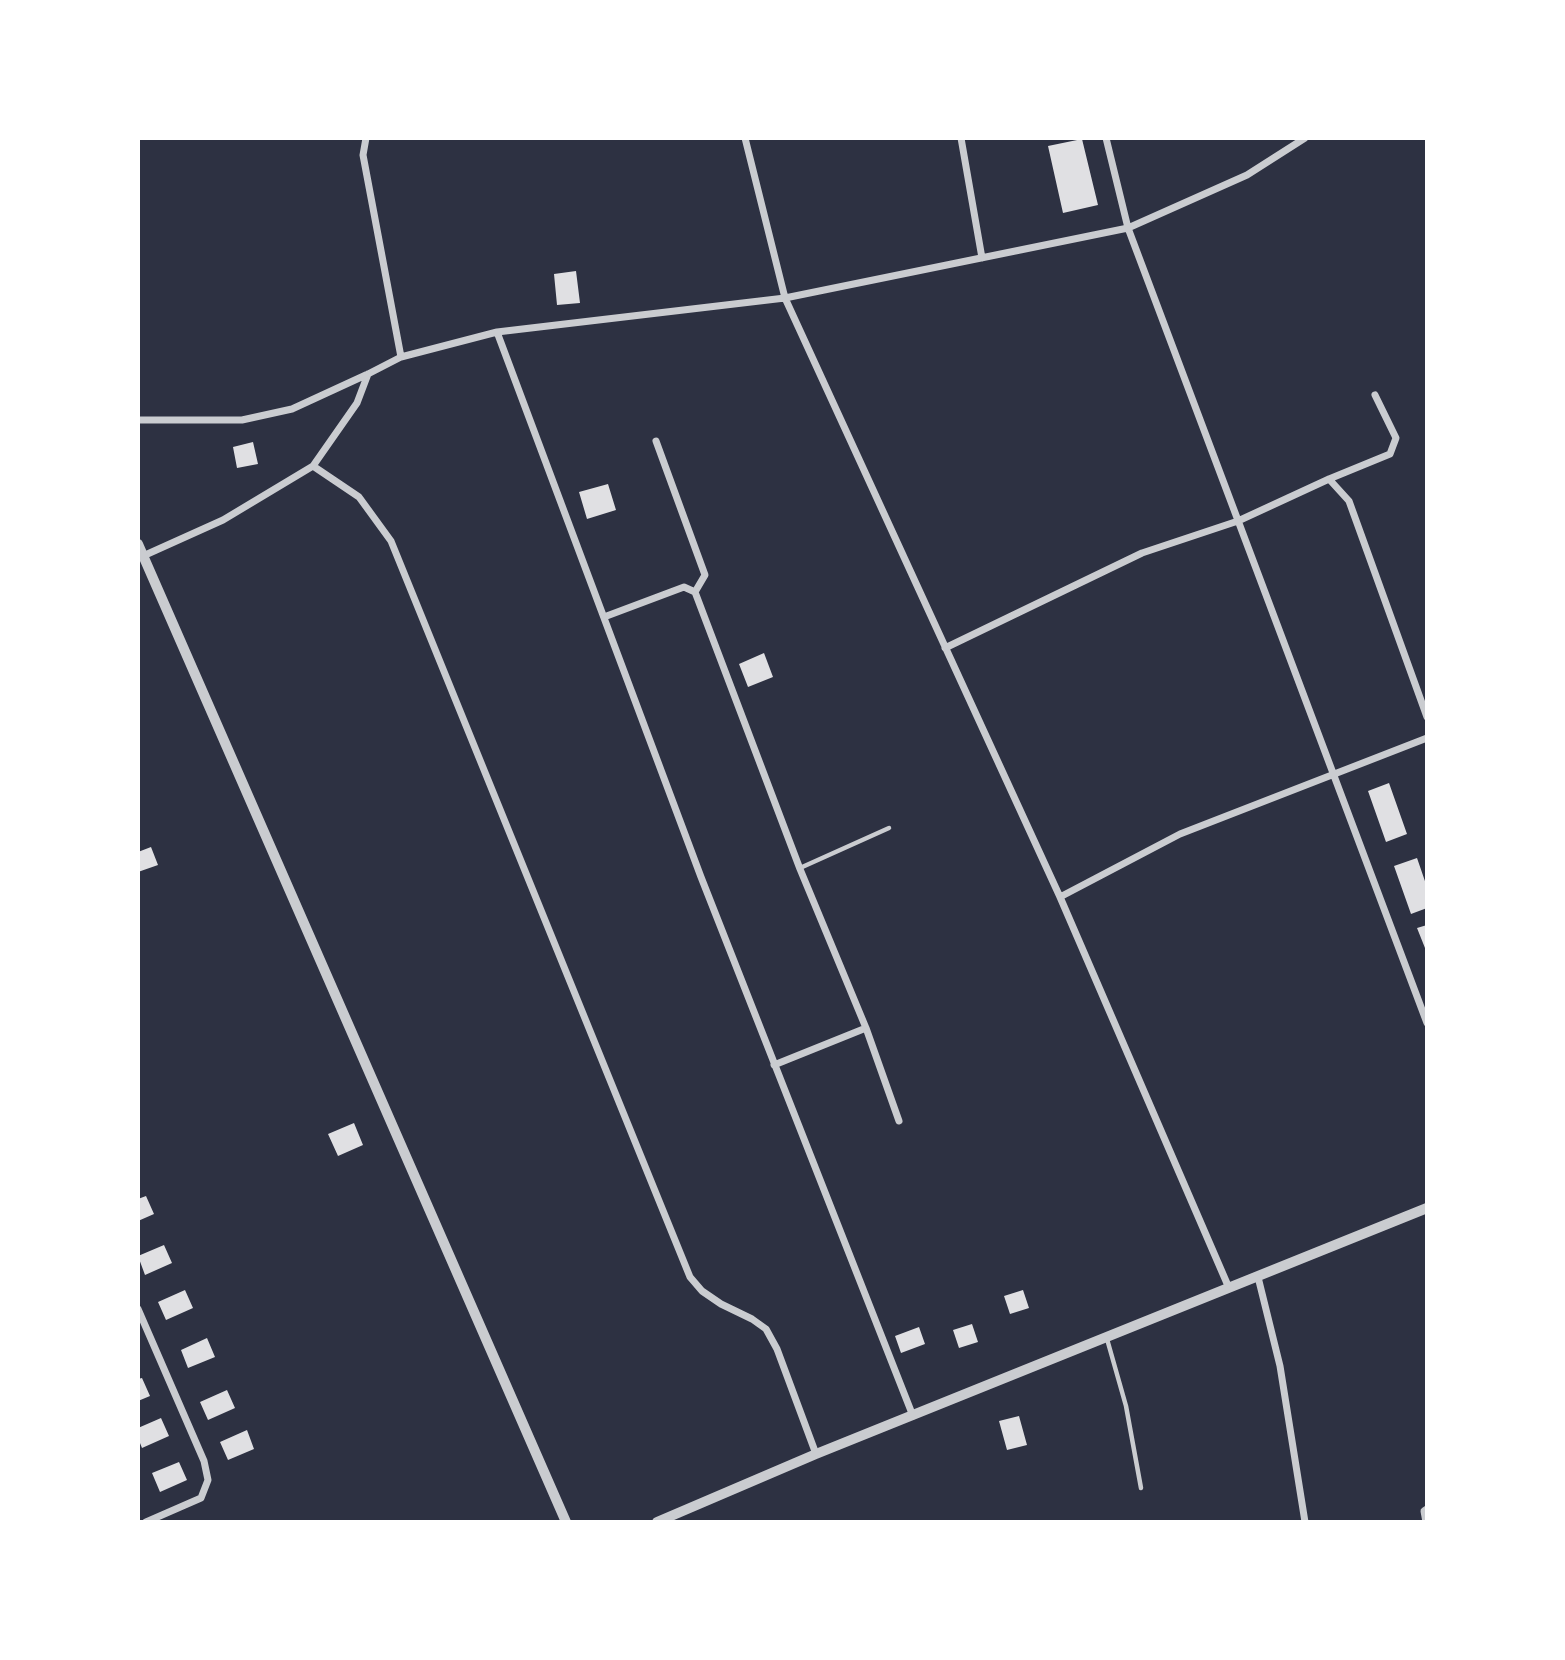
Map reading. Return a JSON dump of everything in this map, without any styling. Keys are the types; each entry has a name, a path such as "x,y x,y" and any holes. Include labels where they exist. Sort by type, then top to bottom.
{"street":[{"path":"366,138 363,155 401,358"},
{"path":"745,138 785,298 1060,897 1229,1288"},
{"path":"961,138 982,258"},
{"path":"1106,138 1128,228 1427,1023"},
{"path":"138,420 242,420 292,409 401,358 497,332 785,298 1128,228 1247,175 1305,138"},
{"path":"497,332 701,877 912,1416"},
{"path":"144,556 223,520 313,466 358,403 368,374"},
{"path":"946,648 1142,553 1238,521 1390,454 1396,438 1376,395"},
{"path":"656,441 705,575 695,592"},
{"path":"313,466 359,497 391,541 690,1277 702,1291 766,1329 777,1349 816,1454"},
{"path":"1329,479 1349,500 1427,716"},
{"path":"138,544 566,1522"},
{"path":"604,617 684,587 695,592 800,869 866,1028 899,1121"},
{"path":"1060,897 1180,834 1427,738"},
{"path":"774,1065 866,1028"},
{"path":"657,1522 816,1454 1427,1208"},
{"path":"1258,1277 1280,1366 1305,1522"},
{"path":"138,1309 204,1461 208,1480 201,1498 146,1522"},
{"path":"1426,1522 1424,1511 1427,1509"}],"lane":[{"path":"800,869 889,828"},
{"path":"1107,1337 1126,1406 1141,1488"}],"building":[{"path":"1082,139 1098,205 1063,213 1048,146"},
{"path":"576,271 580,303 557,305 554,274"},
{"path":"253,442 258,464 237,468 233,447"},
{"path":"608,484 616,510 587,519 579,492"},
{"path":"764,653 773,677 748,687 739,664"},
{"path":"1389,783 1407,834 1386,842 1368,791"},
{"path":"151,847 158,865 138,872 138,852"},
{"path":"1417,858 1427,887 1427,908 1411,914 1394,866"},
{"path":"1427,925 1427,953 1417,928"},
{"path":"354,1123 363,1145 338,1156 328,1134"},
{"path":"146,1196 154,1214 138,1221 138,1199"},
{"path":"164,1245 172,1263 145,1275 138,1256"},
{"path":"185,1290 193,1308 166,1320 158,1302"},
{"path":"1023,1290 1029,1308 1010,1314 1004,1296"},
{"path":"972,1324 978,1342 959,1348 953,1330"},
{"path":"919,1327 925,1344 901,1353 895,1336"},
{"path":"207,1338 215,1357 188,1368 181,1350"},
{"path":"142,1378 150,1396 138,1401 138,1379"},
{"path":"227,1390 235,1408 208,1420 200,1402"},
{"path":"1019,1416 1027,1445 1007,1450 999,1421"},
{"path":"161,1418 169,1436 142,1448 138,1428"},
{"path":"247,1430 254,1449 228,1460 220,1442"},
{"path":"179,1462 187,1480 160,1492 152,1473"}]}
